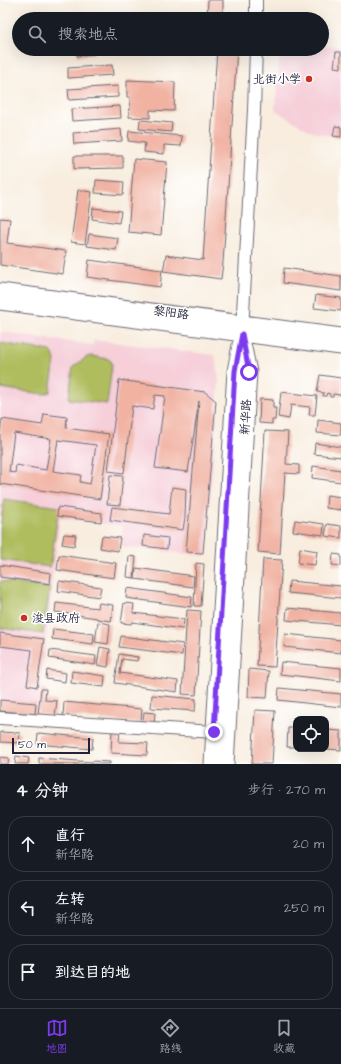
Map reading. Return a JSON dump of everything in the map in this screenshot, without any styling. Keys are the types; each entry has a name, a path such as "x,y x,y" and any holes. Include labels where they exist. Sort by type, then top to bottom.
{"main road":[{"name":"黎阳路","path":"0,291 242,328 341,347"},
{"name":"黎阳路","path":"0,302 242,328 341,336"},
{"name":"新华路","path":"212,764 235,371 242,328"},
{"name":"新华路","path":"226,764 249,372 242,328"}],"street":[{"path":"256,0 256,12"},
{"path":"242,328 256,56"},
{"path":"0,718 214,732"}],"shaded area":[{"name":"北街小学","path":"329,46 341,47 341,138 312,132 275,110 279,56 329,56"},
{"path":"0,332 93,345 94,340 215,355 219,381 206,556 123,547 122,526 60,518 37,715 0,714"}],"green space":[{"path":"0,343 51,351 55,360 50,392 43,394 0,388"},
{"path":"91,356 108,359 111,361 112,365 107,404 69,399 73,367 87,357"},
{"path":"4,499 59,507 50,567 0,560 0,529"},
{"path":"0,581 50,588 43,634 0,628"}],"building":[{"path":"208,0 223,0 223,12 207,12"},
{"path":"336,52 341,52 341,68 334,67"},
{"path":"217,56 237,56 221,279 163,271 166,255 203,260"},
{"path":"112,65 113,75 68,78 68,68"},
{"path":"127,80 175,82 174,111 150,110 150,118 129,117 130,97 127,97"},
{"path":"118,86 118,97 69,100 68,89"},
{"path":"120,106 121,118 72,121 71,109"},
{"path":"140,120 172,123 171,132 139,129"},
{"path":"335,126 341,127 341,137 333,136"},
{"path":"121,129 122,141 74,144 73,133"},
{"path":"129,131 182,136 181,146 164,145 164,154 144,152 145,143 128,141"},
{"path":"74,156 123,156 123,168 74,169"},
{"path":"134,159 167,162 161,235 128,232"},
{"path":"96,180 124,182 123,195 95,193"},
{"path":"78,190 92,192 85,244 71,242"},
{"path":"93,208 121,211 119,223 92,219"},
{"path":"0,218 10,219 7,243 66,251 63,274 0,265"},
{"path":"89,234 118,238 116,250 87,246"},
{"path":"89,260 162,270 160,287 87,277"},
{"path":"284,268 341,276 341,291 283,283"},
{"path":"316,295 341,298 341,311 314,308"},
{"path":"320,375 341,378 341,395 333,394 333,397 330,397 330,394 327,393 326,396 323,396 324,393 317,392"},
{"path":"119,380 205,392 216,401 203,553 186,552 199,401 188,472 155,468 165,396 155,395 153,409 132,406 124,473 108,471"},
{"path":"281,392 317,396 315,415 309,415 310,407 291,405 289,419 278,417"},
{"path":"260,399 273,400 273,408 276,408 275,420 272,420 272,424 259,423"},
{"path":"44,414 67,417 66,428 109,434 100,499 0,484 0,434 2,419 42,425","holes":["14,433 51,439 46,470 16,465 15,473 9,472","58,440 96,445 90,484 80,482 81,475 53,471"]},
{"path":"318,420 341,423 341,435 317,433"},
{"path":"265,431 288,432 286,464 299,465 299,474 285,473 280,554 258,552"},
{"path":"315,443 341,447 341,457 314,454"},
{"path":"313,466 341,470 341,482 312,478"},
{"path":"110,475 123,476 120,505 107,504"},
{"path":"172,487 186,489 183,530 110,520 112,507 169,514"},
{"path":"327,495 341,497 341,510 326,508"},
{"path":"58,507 102,513 101,522 57,516"},
{"path":"295,520 324,524 323,535 293,531"},
{"path":"327,524 341,526 341,538 325,536"},
{"path":"64,534 76,535 74,546 62,544"},
{"path":"144,535 168,538 167,549 143,546"},
{"path":"102,536 120,538 118,551 100,548"},
{"path":"300,548 317,551 315,565 298,563"},
{"path":"333,554 341,555 341,566 332,565"},
{"path":"59,555 116,563 114,578 57,570"},
{"path":"129,556 136,557 134,578 127,577"},
{"path":"263,559 282,560 275,667 257,666"},
{"path":"196,563 204,564 201,606 194,606"},
{"path":"0,565 51,573 50,584 0,577"},
{"path":"136,568 194,576 193,587 135,579"},
{"path":"59,581 101,587 99,597 58,591"},
{"path":"289,581 341,586 341,598 288,593"},
{"path":"127,588 192,597 191,607 126,598"},
{"path":"56,603 98,608 99,603 113,605 111,621 55,612"},
{"path":"124,603 134,604 133,613 184,619 183,629 132,622 131,624 121,623"},
{"path":"287,608 341,613 341,625 286,620"},
{"path":"187,610 201,611 196,695 182,694"},
{"path":"98,622 110,624 108,644 95,642"},
{"path":"53,629 94,634 93,644 52,639"},
{"path":"0,633 44,639 37,687 27,685 32,650 0,646"},
{"path":"285,634 341,640 341,653 284,647"},
{"path":"121,636 183,644 182,655 119,647"},
{"path":"100,647 110,649 108,667 97,665"},
{"path":"50,650 96,656 95,665 49,658"},
{"path":"119,654 138,657 137,661 122,659 120,673 178,681 177,692 115,683"},
{"path":"281,662 341,668 341,681 280,674"},
{"path":"249,669 269,671 267,698 248,697"},
{"path":"47,670 66,673 65,682 46,679"},
{"path":"72,671 105,676 104,687 71,683"},
{"path":"279,688 341,694 341,707 278,700"},
{"path":"41,689 46,689 45,700 57,701 55,716 38,714"},
{"path":"152,695 196,699 195,711 151,708"},
{"path":"0,700 36,703 35,714 0,711"},
{"path":"64,702 142,709 141,723 63,716"},
{"path":"255,710 275,711 272,764 252,764"},
{"path":"144,712 155,713 154,725 143,723"},
{"path":"288,728 293,728 293,747 287,747"},
{"path":"112,730 120,730 119,742 148,743 147,755 111,753"},
{"path":"329,730 341,731 341,750 329,749"},
{"path":"0,732 20,733 19,743 0,742"},
{"path":"38,733 93,738 92,749 37,744"},
{"path":"16,756 29,758 28,764 15,764"},
{"path":"0,757 9,758 8,764 0,764"},
{"path":"39,758 91,762 90,764 39,764"},
{"path":"92,761 110,762 110,764 92,764"}],"place":[{"name":"北街小学","path":"309,79"},
{"name":"浚县政府","path":"24,618"}],"route":[{"path":"214,732 235,371 242,334 249,372"}]}
